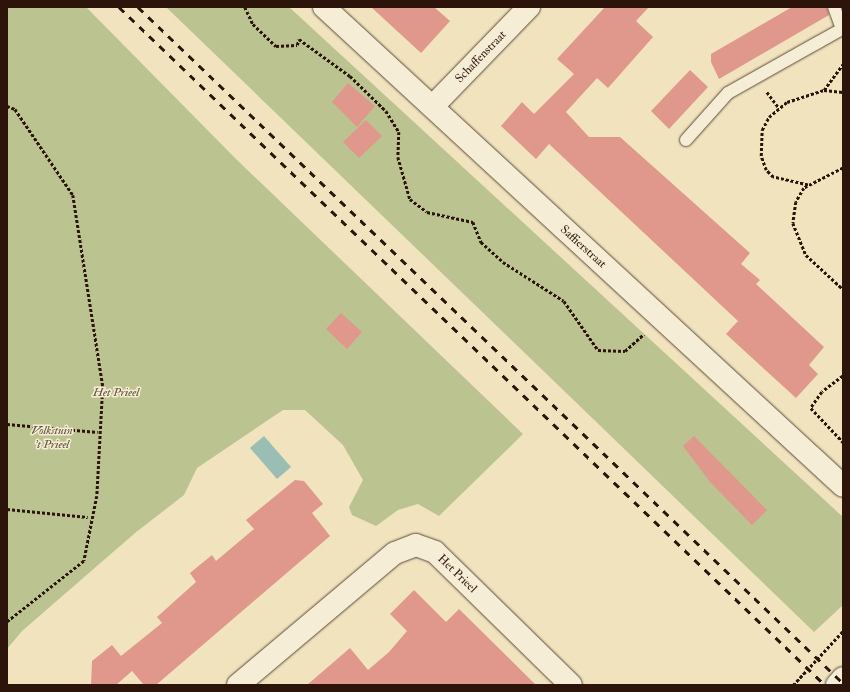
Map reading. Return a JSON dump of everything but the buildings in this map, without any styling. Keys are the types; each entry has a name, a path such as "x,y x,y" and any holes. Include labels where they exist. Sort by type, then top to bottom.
{"street":[{"name":"Saffierstraat","path":"324,7 433,106 466,142 662,318 843,486"},
{"name":"Schaffenstraat","path":"433,106 528,7"},
{"name":"Het Prieel","path":"238,685 395,553 416,545 435,552 571,685"},
{"path":"837,685 843,678"}],"lane":[{"path":"686,140 728,93 842,29 834,7"}],"path":[{"path":"245,7 253,24 276,46 297,45 299,39 374,98 399,132 398,157 410,199 427,212 473,222 481,242 503,262 564,301 598,350 626,351 662,318"},
{"path":"824,90 843,64"},
{"path":"808,185 773,177 766,170 761,156 762,130 768,117 787,102 824,90 843,92"},
{"path":"7,106 16,109 73,195 103,386 97,496 84,560 7,622"},
{"path":"843,168 808,185 796,202 793,223 798,240 820,271 843,289"},
{"path":"843,376 822,392 811,408 843,442"},
{"path":"7,424 98,432"},
{"path":"7,509 88,517"},
{"path":"793,685 843,631"}],"green space":[{"name":"Volkstuin 't Prieel","path":"7,7 86,7 236,159 523,434 439,516 418,504 398,510 376,526 352,515 349,507 363,480 343,445 305,410 283,410 197,468 184,495 135,533 22,631 7,649"},
{"path":"166,7 289,7 843,517 843,605 814,632"}],"water":[{"path":"264,436 291,467 277,479 250,448"}],"railway":[{"path":"119,7 825,685"},
{"path":"138,7 843,683"}]}
